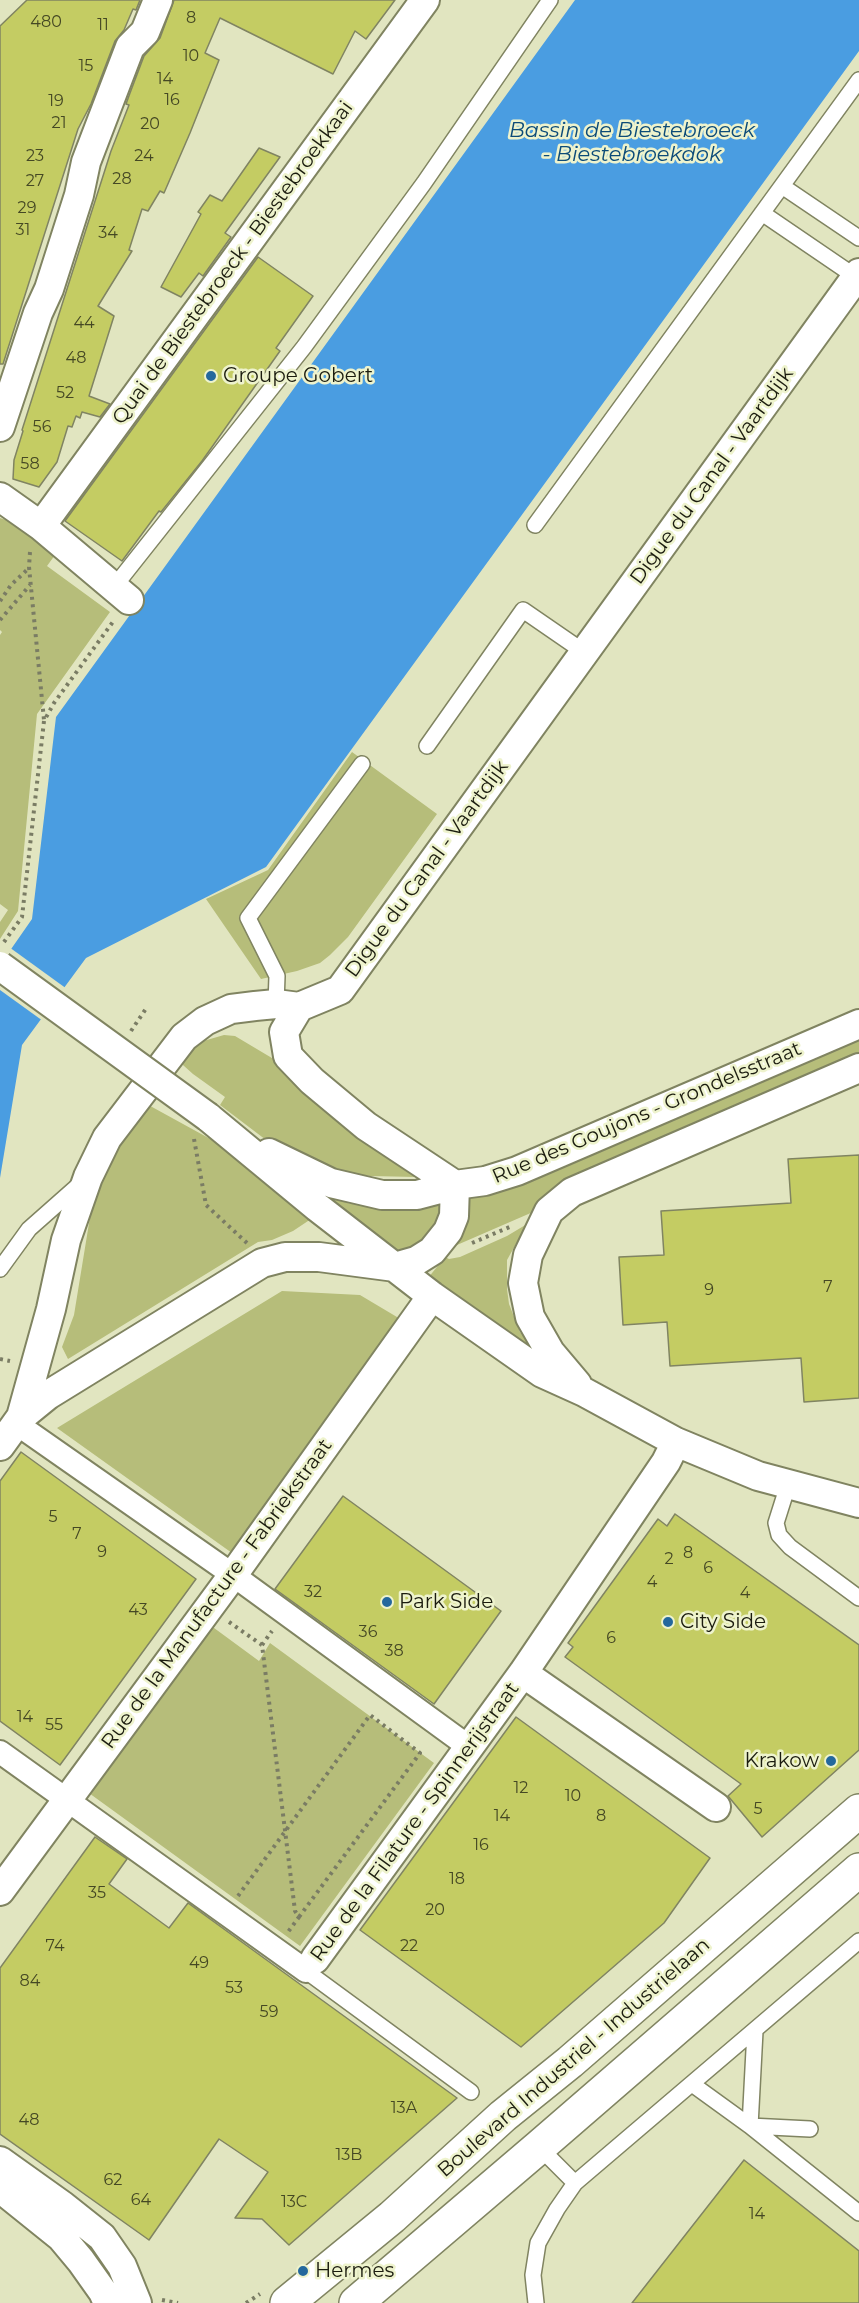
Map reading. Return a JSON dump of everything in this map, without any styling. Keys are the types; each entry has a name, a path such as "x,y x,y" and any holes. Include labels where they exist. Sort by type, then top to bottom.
{"main road":[{"name":"Boulevard Industriel - Industrielaan","path":"287,2303 392,2217 503,2116 570,2062 859,1811"},
{"path":"356,2303 859,1870"}],"street":[{"path":"0,428 38,313 52,279 79,195 86,162 130,47 145,32 158,0"},
{"name":"Quai de Biestebroeck - Biestebroekkaai","path":"41,526 425,0"},
{"name":"Digue du Canal - Vaartdijk","path":"13,1429 51,1309 66,1240 88,1177 107,1138 184,1037 204,1021 231,1009 287,1005 340,990 584,652 851,271"},
{"path":"0,497 41,526 121,594"},
{"path":"0,966 212,1120 432,1296 542,1373 584,1392 676,1442 758,1476 859,1503"},
{"path":"287,1005 284,1032 288,1056 312,1081 366,1126 455,1185 454,1216 448,1231 432,1251 416,1262 395,1267 320,1257 285,1257 262,1263 48,1395 13,1429 233,1575 470,1747"},
{"name":"Rue des Goujons - Grondelsstraat","path":"212,1120 331,1183 382,1195 417,1195 455,1185 484,1181 517,1171 859,1024"},
{"name":"Rue des Goujons - Grondelsstraat","path":"584,1392 550,1352 530,1317 524,1283 528,1255 549,1211 572,1192 859,1068"},
{"name":"Rue de la Manufacture - Fabriekstraat","path":"0,1891 233,1575 432,1296"},
{"name":"Rue de la Filature - Spinnerijstraat","path":"311,1965 523,1673 666,1462 676,1442"},
{"name":"Rue de la Filature - Spinnerijstraat","path":"523,1673 716,1808"},
{"path":"0,1752 225,1914 311,1965"},
{"path":"0,2161 102,2237 122,2266 137,2303"},
{"path":"0,2188 61,2237 81,2260 108,2303"},
{"path":"40,2220 48,2215 62,2214 84,2223"}],"lane":[{"path":"121,594 424,183 550,0"},
{"path":"535,525 859,80"},
{"path":"782,186 858,237"},
{"path":"762,213 851,271"},
{"path":"427,746 523,610 584,652"},
{"path":"287,1005 277,976 248,918 362,764"},
{"path":"0,1269 29,1229 88,1177"},
{"path":"788,1485 776,1523 779,1535 790,1547 859,1598"},
{"path":"536,2303 533,2276 538,2243 575,2183 859,1941"},
{"path":"311,1965 471,2092"},
{"path":"750,2126 755,2031"},
{"path":"692,2084 750,2126 859,2213"},
{"path":"750,2126 810,2129"},
{"path":"539,2147 575,2183"}],"path":[{"path":"0,948 22,917 44,721 29,567 31,541 41,526"},
{"path":"0,600 29,567"},
{"path":"0,620 31,585"},
{"path":"44,721 121,594"},
{"path":"129,1034 147,1007"},
{"path":"212,1120 192,1122 206,1205 255,1250 262,1263"},
{"path":"432,1251 449,1253 549,1211"},
{"path":"227,1620 262,1645 295,1911"},
{"path":"225,1914 370,1714 420,1752 300,1917"},
{"path":"246,2303 253,2300"}],"green space":[{"path":"0,518 9,521 55,555 47,566 110,612 37,714 18,911 0,939 0,922 8,910 0,904 0,635 2,632 0,630"},
{"path":"352,752 437,814 348,937 330,955 320,963 297,971 261,979 206,899 268,870"},
{"path":"859,1030 859,1059 545,1196 538,1202 533,1212 450,1248 465,1199 479,1195"},
{"path":"224,1035 235,1036 287,1067 413,1169 416,1177 370,1176 329,1170 270,1143 220,1105 225,1097 174,1057 193,1044"},
{"path":"143,1102 234,1152 314,1217 293,1231 272,1240 258,1242 68,1359 62,1347 74,1315 91,1211 109,1154"},
{"path":"328,1193 347,1203 372,1207 438,1204 441,1205 440,1218 436,1230 411,1249 395,1251 325,1195"},
{"path":"527,1224 507,1260 507,1289 509,1304 520,1332 539,1356 428,1278 445,1257 449,1259 460,1257 507,1236"},
{"path":"282,1291 360,1295 402,1320 232,1553 57,1428"},
{"path":"210,1625 259,1661 270,1643 434,1763 300,1946 82,1788"}],"water":[{"name":"Bassin de Biestebroeck - Biestebroekdok","path":"575,0 859,0 859,51 266,867 86,958 22,1045 0,1178 0,965 32,919 56,717"}],"pier":[{"path":"9,947 67,989 43,1021 0,990 0,959"}],"building":[{"path":"27,0 140,0 136,10 133,9 124,30 115,41 91,104 78,129 3,364 0,364 0,26"},
{"path":"174,0 395,0 366,39 355,31 333,74 220,18 205,53 219,60 190,133 164,193 160,191 148,211 142,209 129,250 132,251 98,306 114,316 89,396 110,404 100,417 82,412 80,418 76,416 72,427 68,426 57,462 39,487 13,479 14,460 22,430 111,151 129,105 126,104 144,56 160,38"},
{"path":"259,148 280,157 225,233 231,237 203,276 199,273 181,297 161,287 201,214 198,212 210,195 222,201"},
{"path":"258,257 313,296 276,348 280,351 202,461 161,512 159,511 122,561 65,521"},
{"path":"859,1155 859,1398 804,1402 801,1358 670,1366 667,1322 623,1325 619,1257 664,1255 661,1211 791,1203 788,1159"},
{"path":"21,1452 196,1579 60,1765 0,1721 0,1481"},
{"name":"Park Side","path":"343,1496 501,1611 434,1704 275,1589"},
{"path":"675,1514 859,1645 859,1750 762,1837 728,1796 741,1784 565,1657 573,1647 568,1643 658,1519 667,1526"},
{"path":"516,1717 710,1858 664,1923 521,2047 360,1930"},
{"path":"95,1837 127,1859 109,1884 169,1928 188,1903 457,2098 289,2245 262,2219 235,2218 268,2172 219,2139 149,2240 0,2134 0,1968"},
{"path":"744,2160 859,2251 859,2303 632,2303"}],"place":[{"name":"Groupe Gobert","path":"211,376"},
{"name":"Park Side","path":"387,1602"},
{"name":"City Side","path":"668,1622"},
{"name":"Krakow","path":"831,1761"},
{"name":"Hermes","path":"303,2271"}]}
